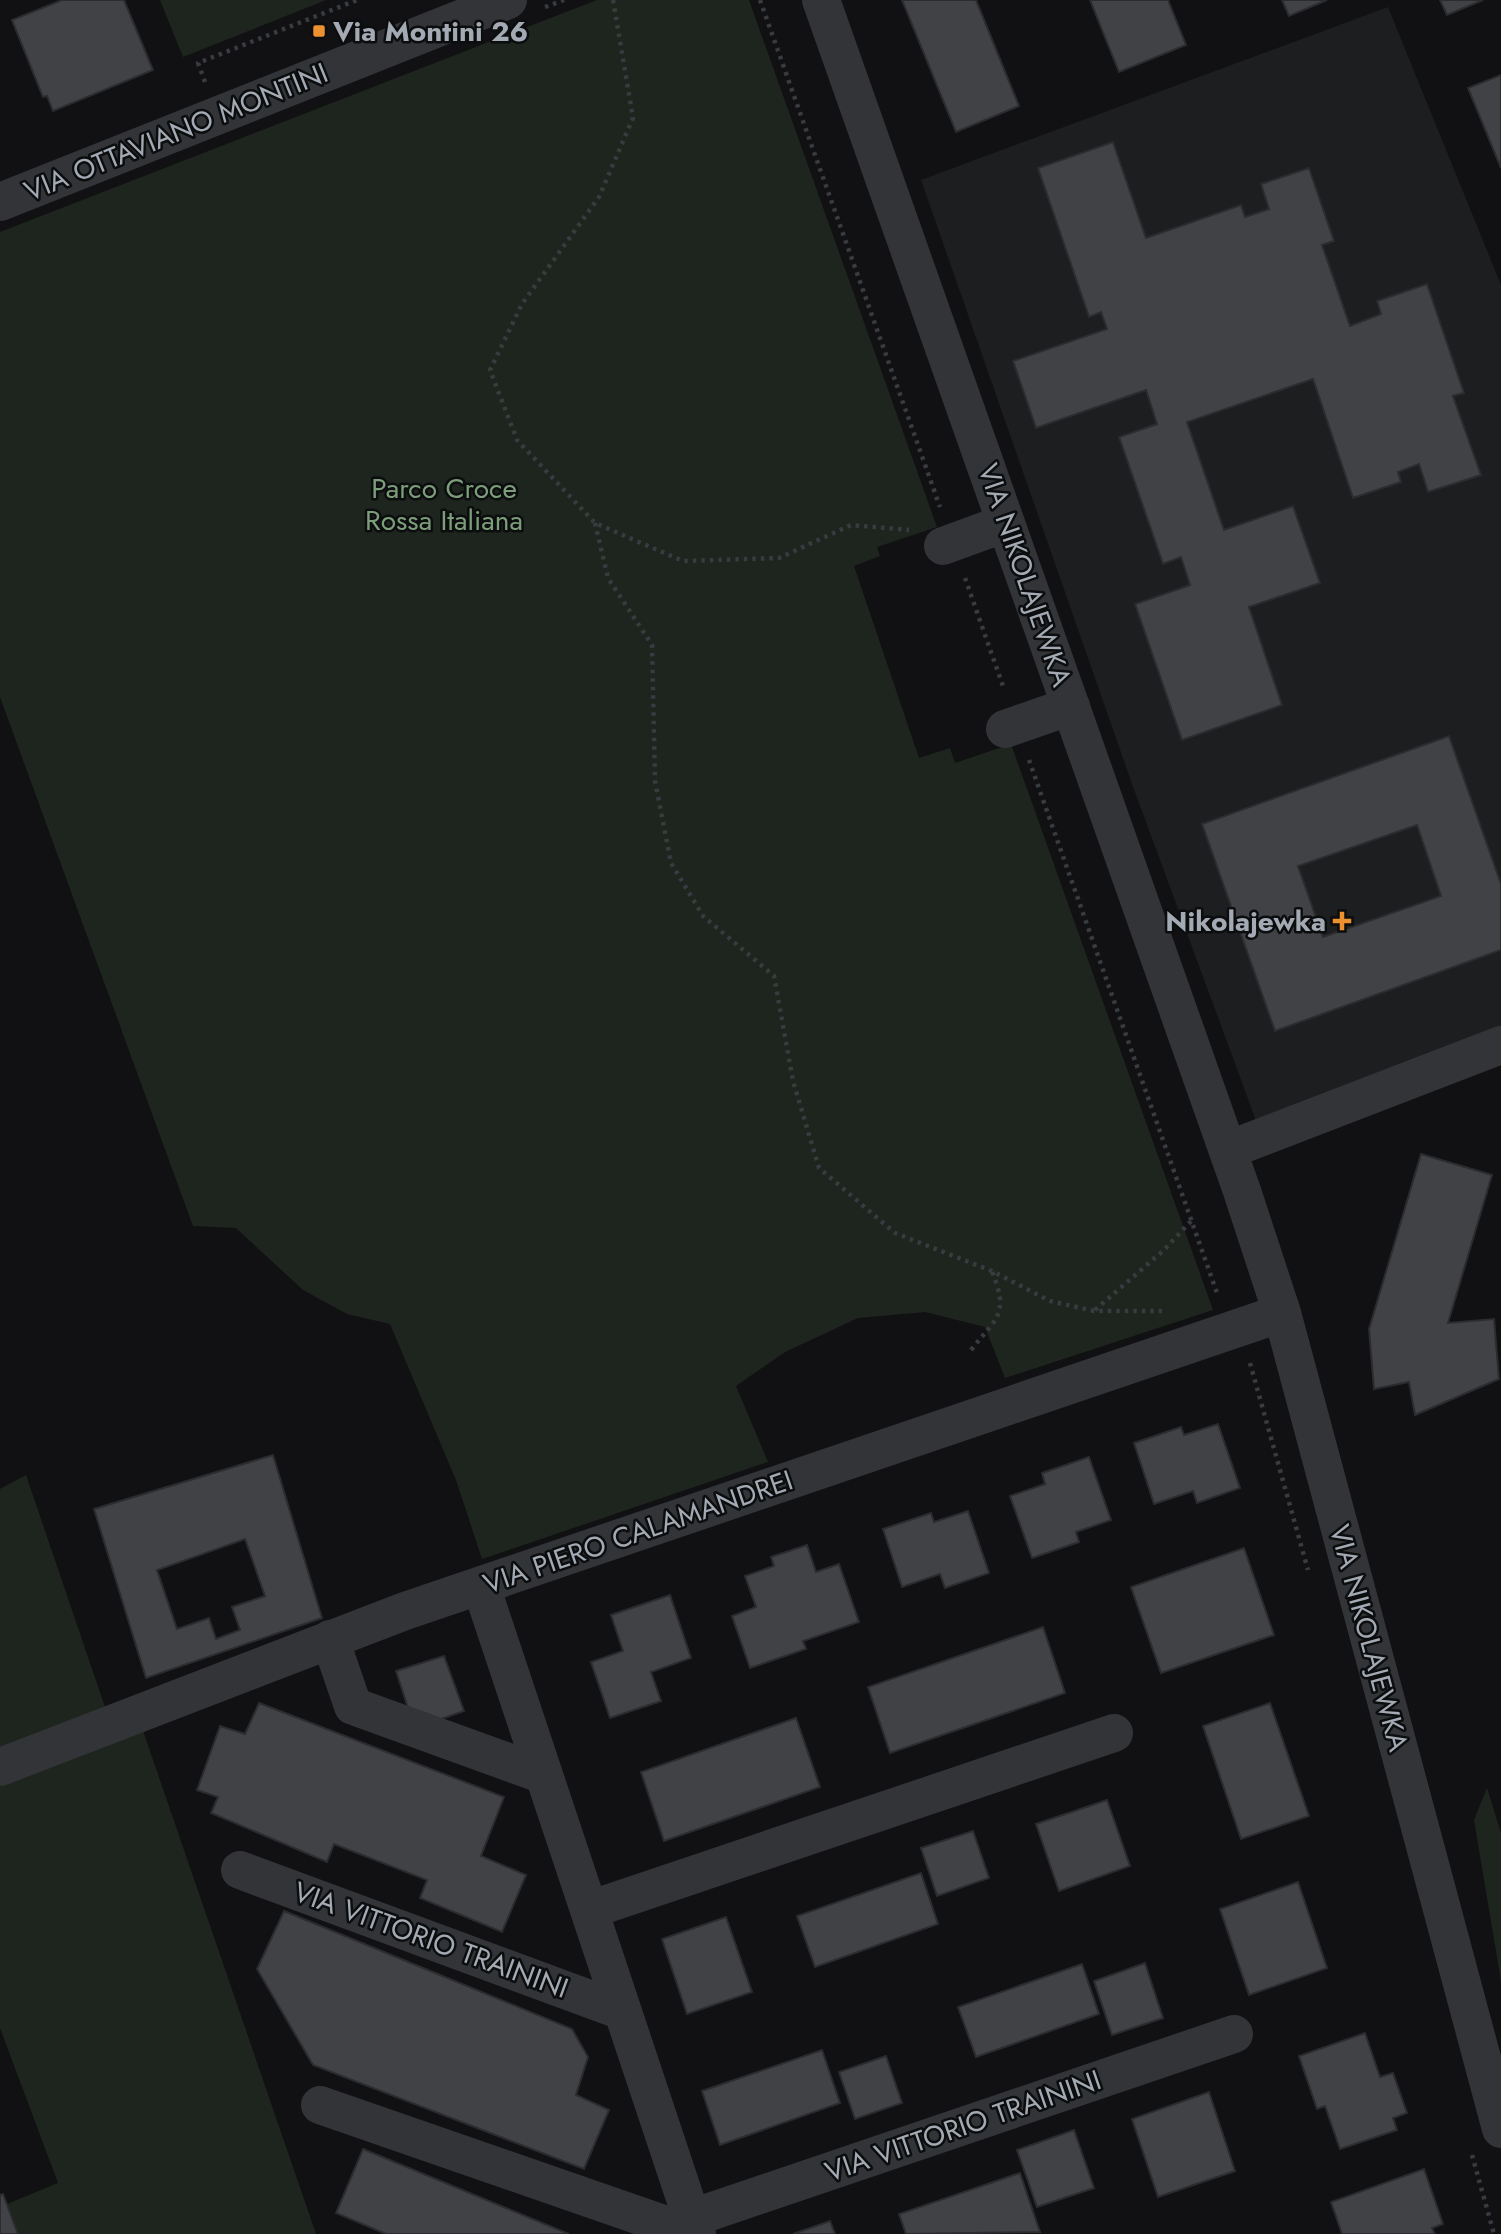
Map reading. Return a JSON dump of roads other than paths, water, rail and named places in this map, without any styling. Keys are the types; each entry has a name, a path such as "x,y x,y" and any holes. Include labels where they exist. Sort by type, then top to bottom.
{"street":[{"name":"VIA OTTAVIANO MONTINI","path":"0,202 508,0"},
{"name":"VIA NIKOLAJEWKA","path":"821,0 1228,1150 1282,1313 1501,2129"},
{"path":"946,535 1006,523"},
{"path":"1011,727 1071,706"},
{"path":"1228,1150 1501,1045"},
{"name":"VIA PIERO CALAMANDREI","path":"0,1768 330,1639 1282,1313"},
{"name":"VIA VITTORIO TRAININI","path":"481,1586 694,2229 1234,2034"},
{"path":"330,1639 353,1706 544,1775"},
{"path":"589,1910 1114,1733"},
{"name":"VIA VITTORIO TRAININI","path":"240,1870 622,2011"},
{"path":"320,2105 694,2229"}],"place":[{"name":"Via Montini 26","path":"319,31"},
{"name":"Nikolajewka","path":"1342,921"}],"park label":[{"name":"Parco Croce Rossa Italiana","path":"444,504"}]}
